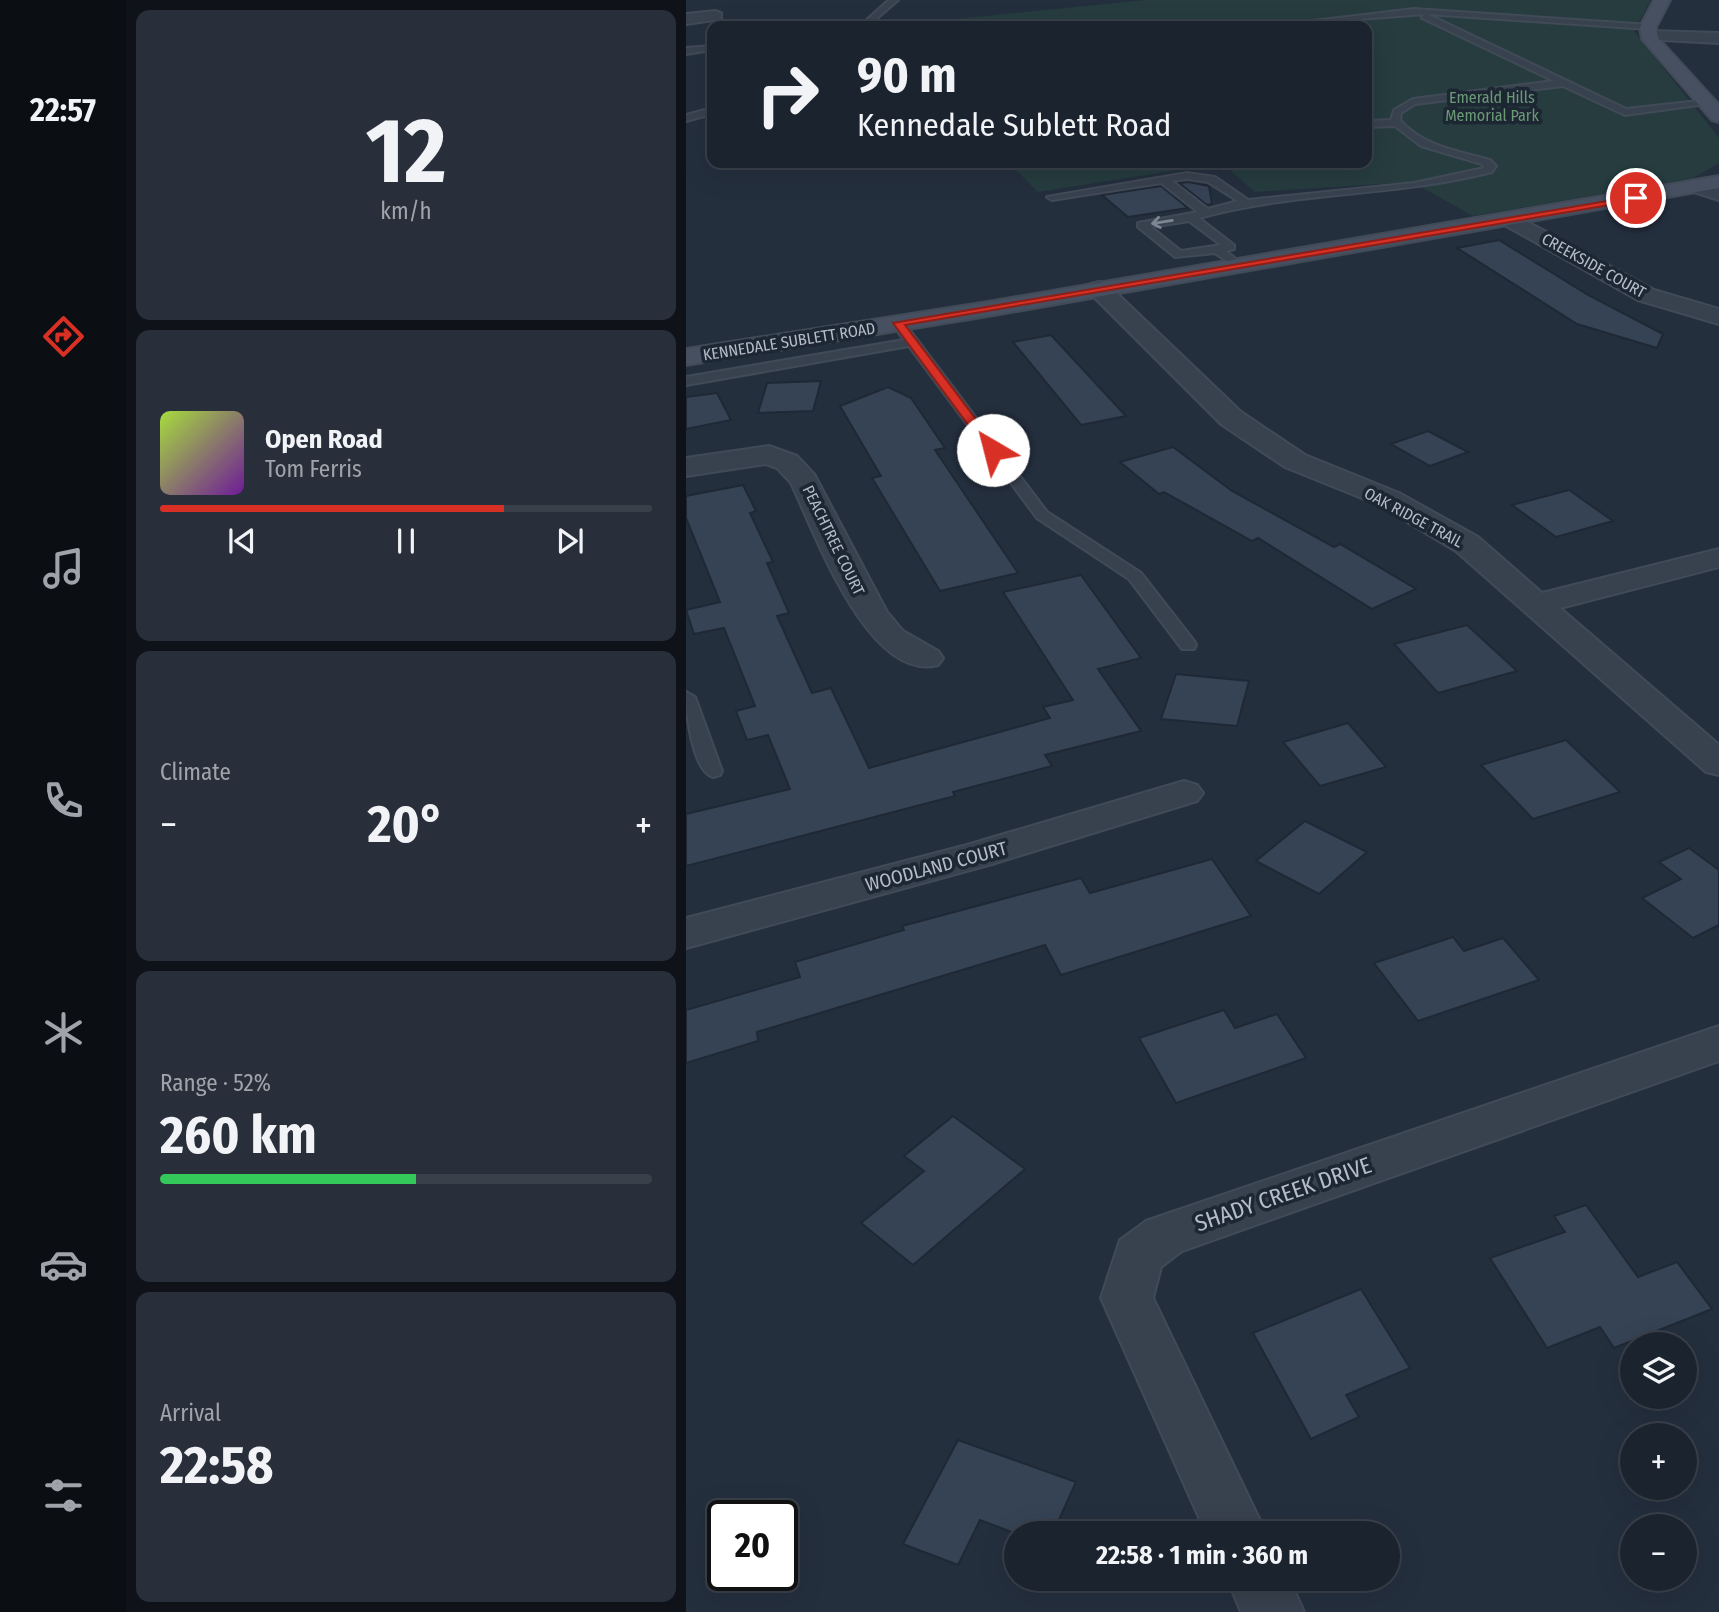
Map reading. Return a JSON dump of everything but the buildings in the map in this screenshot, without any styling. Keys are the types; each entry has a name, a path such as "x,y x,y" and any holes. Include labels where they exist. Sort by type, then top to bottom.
{"main road":[{"path":"1662,0 1655,34 1713,109"},
{"name":"KENNEDALE SUBLETT ROAD","path":"686,357 1712,188"}],"street":[{"path":"686,19 715,16 702,0"},
{"path":"1655,34 1719,38"},
{"name":"CREEKSIDE COURT","path":"1511,219 1646,295 1719,317"},
{"name":"OAK RIDGE TRAIL","path":"1099,289 1231,418 1295,461 1389,499 1467,544 1719,764"},
{"name":"PEACHTREE COURT","path":"686,467 769,455 788,462 804,480 872,616 891,638 926,658"},
{"path":"1537,604 1719,558"},
{"name":"WOODLAND COURT","path":"686,933 991,852 1184,793"},
{"name":"SHADY CREEK DRIVE","path":"1230,1521 1127,1298 1138,1255 1164,1236 1719,1043"},
{"path":"1263,1591 1273,1612"}],"lane":[{"path":"870,21 894,0"},
{"path":"1322,21 1415,11 1655,34"},
{"path":"1415,11 1625,112 1713,109"},
{"path":"686,51 707,49"},
{"path":"1397,124 1397,112 1413,102 1563,83"},
{"path":"686,118 707,112"},
{"path":"1191,217 1230,247 1179,256 1142,225 1191,217 1244,201 1429,184 1469,176 1491,166 1486,162 1424,144 1397,124 1372,124"},
{"path":"1052,197 1187,176 1211,179 1244,201"},
{"path":"1164,180 1205,212"},
{"path":"1217,249 1237,265"},
{"path":"898,323 1042,515 1135,576 1188,645"},
{"path":"686,381 912,342"},
{"path":"686,697 713,771"}],"green space":[{"name":"Emerald Hills Memorial Park","path":"1145,0 1651,0 1634,31 1719,138 1719,163 1693,178 1473,216 1412,182 1255,192 1228,168 1372,168 1372,21 935,21"},
{"path":"1014,168 1190,168 1038,192"}],"route":[{"path":"993,450 898,323 1636,198"}]}
